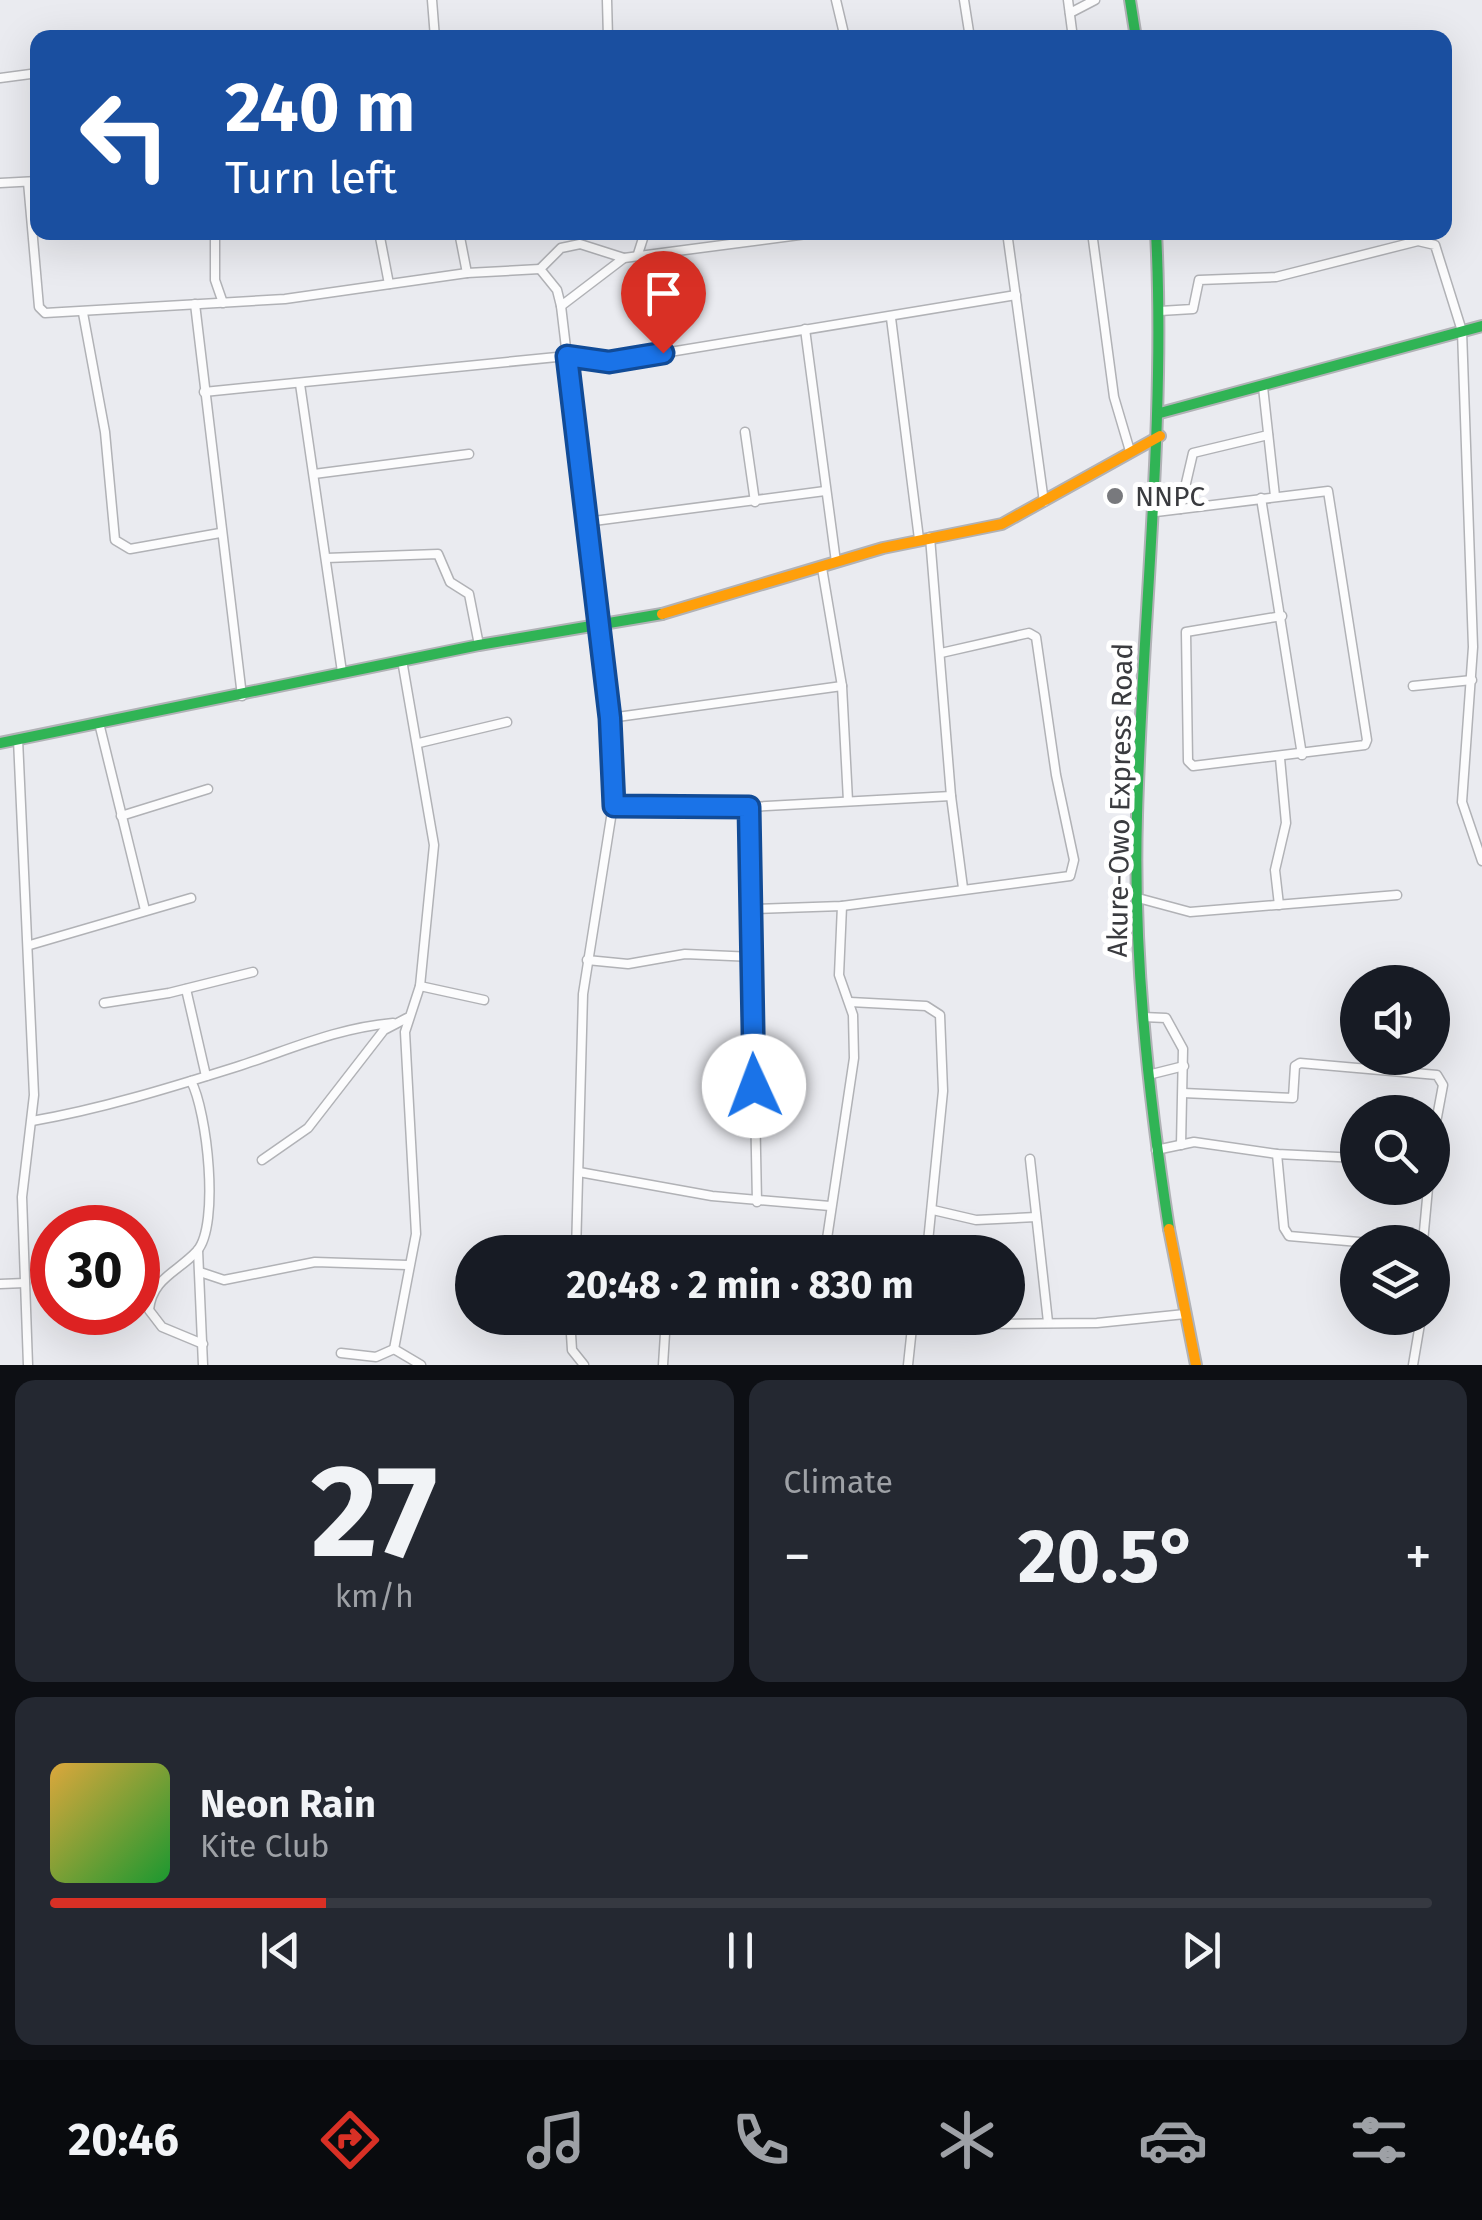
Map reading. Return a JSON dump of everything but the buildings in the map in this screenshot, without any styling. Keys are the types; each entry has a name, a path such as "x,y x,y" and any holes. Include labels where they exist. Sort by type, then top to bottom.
{"main road":[{"path":"1130,0 1135,30"},
{"name":"Akure-Owo Express Road","path":"1156,240 1160,436 1140,709 1138,898 1156,1150 1196,1365"},
{"path":"1160,413 1482,326"},
{"path":"0,743 480,644 600,628 678,612 924,538 984,529 1044,502 1160,436"}],"street":[{"path":"432,0 434,30"},
{"path":"607,0 608,30"},
{"path":"836,0 843,30"},
{"path":"964,0 969,30"},
{"path":"1068,0 1072,30"},
{"path":"1070,12 1096,0"},
{"path":"0,78 30,74"},
{"path":"0,183 30,181"},
{"path":"35,240 39,306 45,313 223,303 467,272 540,269 569,244 624,258"},
{"path":"215,240 215,280 223,303"},
{"path":"381,240 389,284"},
{"path":"460,240 467,272"},
{"path":"638,254 642,240"},
{"path":"561,306 624,258 755,240"},
{"path":"1008,240 1044,502"},
{"path":"1093,240 1114,397 1130,451"},
{"path":"1160,312 1193,309 1199,280 1276,276 1426,240 1438,250 1462,331 1472,680 1462,802 1482,861"},
{"path":"540,269 557,290 561,306 610,718 614,806 588,960 579,1067 577,1235"},
{"path":"204,392 567,356 609,362 1016,295"},
{"path":"194,304 242,696"},
{"path":"83,313 105,432 116,540 130,549 220,533"},
{"path":"891,318 941,653 951,796 964,888"},
{"path":"805,329 836,562"},
{"path":"300,384 342,672"},
{"path":"1263,387 1275,496"},
{"path":"744,432 756,502"},
{"path":"1180,509 1193,453 1268,435"},
{"path":"314,474 469,454"},
{"path":"1156,512 1324,489 1331,496 1367,740 1365,745 1280,758 1190,764 1184,636 1190,631 1282,616"},
{"path":"586,522 824,491"},
{"path":"1261,498 1302,755"},
{"path":"326,558 438,554 450,582 469,594 480,644"},
{"path":"822,568 842,686 848,801"},
{"path":"754,909 842,906 1064,878 1074,871 1036,637 1029,632 941,653"},
{"path":"394,1349 407,1265 416,1234 406,1018 420,986 434,845 402,660"},
{"path":"1413,686 1472,680"},
{"path":"610,718 842,686"},
{"path":"419,743 507,722"},
{"path":"99,724 145,910"},
{"path":"18,739 30,945 32,1121 22,1197 28,1365"},
{"path":"1279,906 1276,870 1286,822 1280,758"},
{"path":"121,816 208,789"},
{"path":"614,806 749,807 951,796"},
{"path":"749,807 757,1202"},
{"path":"1138,898 1182,912 1397,895"},
{"path":"30,945 191,898"},
{"path":"827,1235 854,1058 850,1002 840,975 842,906"},
{"path":"588,960 628,964 685,954 754,957"},
{"path":"104,1003 186,990 253,972"},
{"path":"420,986 484,1000"},
{"path":"186,990 206,1076"},
{"path":"850,1002 926,1006 940,1016 943,1091 929,1235"},
{"path":"1144,1017 1170,1021 1183,1049 1181,1145"},
{"path":"32,1121 81,1113 191,1081 332,1032 406,1018"},
{"path":"262,1160 291,1144 320,1116 352,1068 392,1023"},
{"path":"1183,1093 1294,1098 1294,1066 1300,1063 1437,1075 1443,1085 1441,1095"},
{"path":"1148,1075 1184,1066"},
{"path":"191,1081 199,1099 207,1166 208,1225 198,1250 203,1365"},
{"path":"1156,1150 1215,1143 1278,1154 1340,1157"},
{"path":"1278,1154 1284,1228 1289,1236 1340,1240"},
{"path":"1030,1159 1048,1322"},
{"path":"579,1172 757,1202 830,1206"},
{"path":"933,1210 976,1220 1036,1218"},
{"path":"198,1250 164,1277 148,1310 162,1327 202,1344"},
{"path":"200,1272 224,1280 315,1262 407,1265"},
{"path":"0,1284 25,1283"},
{"path":"1025,1322 1098,1323 1185,1314"},
{"path":"571,1335 572,1350 584,1365"},
{"path":"662,1365 665,1335"},
{"path":"908,1365 911,1335"},
{"path":"1414,1365 1419,1335"},
{"path":"341,1353 376,1357 394,1349"},
{"path":"394,1349 421,1365"}],"traffic: fast":[{"path":"1130,0 1135,30"},
{"path":"1156,240 1158,378 1136,867 1144,1023 1169,1229"},
{"path":"1160,413 1482,326"},
{"path":"0,743 479,645 662,614"}],"traffic: slow":[{"path":"662,614 883,548 1002,524 1160,436"},
{"path":"1169,1229 1196,1365"}],"place":[{"name":"NNPC","path":"1115,496"}],"route":[{"path":"663,353 635,354 609,362 587,362 567,356 610,718 614,806 749,807 754,909 754,1086"}]}
